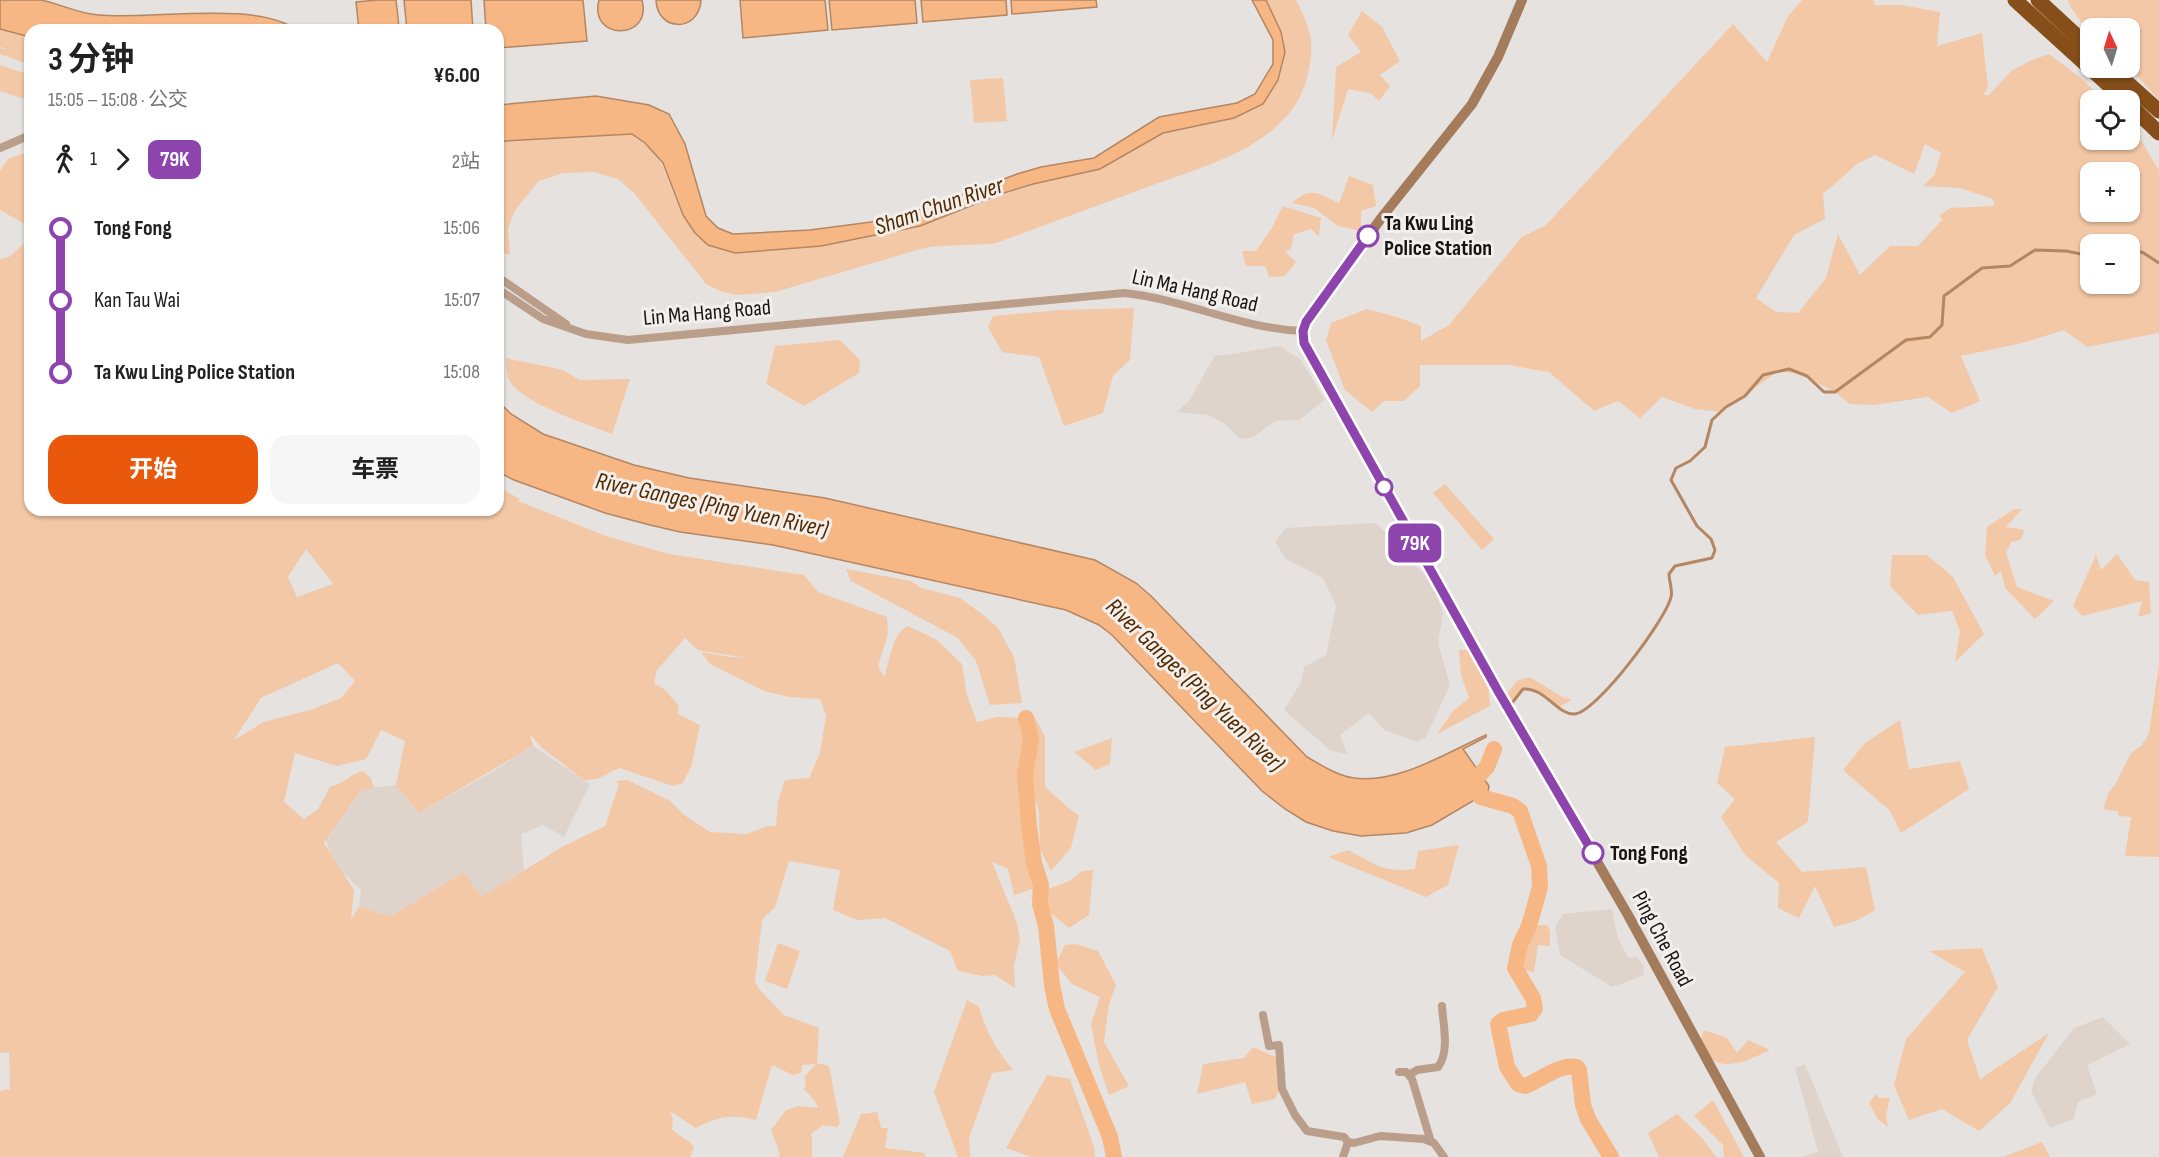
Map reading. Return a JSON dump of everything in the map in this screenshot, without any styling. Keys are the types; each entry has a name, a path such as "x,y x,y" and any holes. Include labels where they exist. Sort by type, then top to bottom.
{"highway":[{"path":"2015,0 2114,90"},
{"path":"2038,0 2080,39"},
{"path":"2122,78 2159,111"},
{"path":"2140,115 2159,133"}],"street":[{"path":"1303,331 1310,317 1375,226 1472,104 1498,57 1522,0"},
{"path":"0,148 24,138"},
{"name":"Lin Ma Hang Road","path":"504,281 574,330"},
{"name":"Lin Ma Hang Road","path":"504,293 543,319 597,337 628,340 1124,292 1270,328 1303,331"},
{"name":"Ping Che Road","path":"1303,331 1304,343 1308,352 1498,691 1628,915 1760,1157"},
{"path":"1408,1075 1417,1070 1438,1067 1442,1061 1445,1051 1442,1006"},
{"path":"1263,1015 1269,1046 1279,1045 1282,1089 1294,1115 1307,1131 1344,1137 1348,1142 1358,1143 1380,1136 1424,1139 1431,1142 1444,1157"},
{"path":"1399,1072 1406,1072 1412,1079 1431,1142"},
{"path":"1343,1157 1348,1142"}],"shaded area":[{"path":"1265,0 1296,0 1310,36 1311,53 1308,74 1299,99 1284,120 1264,136 1217,162 996,243 924,248 775,292 738,295 723,292 706,284 635,194 618,179 594,172 563,173 539,181 515,210 508,229 510,255 504,253 504,141 632,134 654,153 684,216 708,245 920,226 1033,184 1100,169 1163,133 1234,118 1263,104 1285,52"},
{"path":"1802,0 1873,0 1875,5 1901,5 1940,12 1937,46 1982,33 1988,87 1983,95 1989,95 2011,71 2049,54 2093,90 2080,90 2080,150 2140,150 2140,139 2159,170 2159,333 2087,347 2064,330 2022,343 1961,356 1980,401 1952,413 1928,397 1874,405 1850,404 1835,392 1798,373 1777,372 1721,412 1695,409 1662,397 1640,418 1618,401 1594,411 1549,372 1509,365 1420,365 1420,386 1404,401 1384,401 1372,412 1345,390 1326,340 1331,323 1367,309 1421,326 1421,341 1449,325 1522,237 1545,226 1733,24 1767,62 1788,16","holes":["1925,144 1941,153 1935,174 1923,186 1960,188 1993,199 1994,206 1950,208 1939,216 1943,219 1918,246 1890,246 1860,275 1838,234 1826,278 1798,313 1776,312 1756,298 1794,235 1825,219 1823,194 1857,164 1875,155 1914,174"]},
{"path":"2068,0 2159,0 2159,100 2139,78 2140,18 2080,18 2080,20"},
{"path":"1362,11 1382,27 1400,61 1380,75 1390,86 1379,101 1371,93 1348,89 1332,140 1336,67 1361,52 1348,35"},
{"path":"0,29 24,35 24,63 0,54 0,48 11,50 0,47"},
{"path":"0,65 24,73 24,99 0,91"},
{"path":"1003,78 1007,121 974,123 970,80"},
{"path":"24,153 24,224 0,210 0,171 8,159"},
{"path":"1349,176 1373,185 1376,206 1361,211 1361,231 1338,226 1314,208 1292,203 1304,194 1315,193 1339,203"},
{"path":"1283,206 1321,218 1319,236 1311,229 1294,234 1291,249 1285,252 1296,262 1285,276 1269,277 1265,266 1246,266 1242,251 1256,251"},
{"path":"24,243 24,516 504,516 504,490 520,499 518,501 606,536 669,554 804,575 818,592 887,617 888,634 878,666 884,677 892,649 902,630 908,626 937,640 962,664 967,696 977,722 997,717 1026,718 1031,739 1025,775 1034,858 1048,884 1014,895 1008,869 992,862 1017,923 1020,939 1014,965 1015,988 995,975 983,976 958,971 950,951 885,918 857,920 833,910 840,870 789,861 775,907 762,920 755,982 784,1015 819,1028 817,1063 829,1066 840,1123 837,1127 823,1125 811,1134 812,1157 778,1157 780,1154 771,1130 786,1110 798,1106 818,1108 804,1089 806,1083 804,1077 816,1064 802,1065 801,1073 793,1075 772,1065 756,1120 725,1117 696,1128 670,1111 673,1119 672,1129 694,1147 690,1157 0,1157 0,1091 10,1089 9,1052 0,1053 0,259 9,257","holes":["306,549 333,584 297,597 288,577","685,638 698,650 746,658 701,652 710,664 764,691 789,697 820,699 826,716 820,753 809,778 785,780 778,801 776,826 768,826 746,834 710,832 684,815 669,800 627,780 616,781 619,784 605,826 562,847 481,897 464,872 391,916 359,907 351,919 354,890 324,843 362,789 374,788 371,778 363,771 330,787 318,809 304,819 284,802 295,753 337,766 366,759 381,730 405,741 396,785 419,813 533,746 530,734 541,747 584,780 597,779 619,768 673,786 683,783 692,764 700,725 678,714 679,706 665,690 654,683 657,670","338,663 355,681 341,698 310,710 264,722 234,740 261,698"]},
{"path":"1134,308 1130,360 1113,376 1103,413 1064,426 1039,357 1002,352 988,327 993,316 1059,310"},
{"path":"840,340 860,360 859,373 804,406 766,384 775,346"},
{"path":"1280,346 1301,360 1325,400 1299,420 1275,421 1254,437 1245,439 1239,438 1224,423 1207,415 1177,412 1189,401 1215,355"},
{"path":"506,358 563,370 580,380 630,379 612,434 554,411 524,395 508,377"},
{"path":"1445,484 1494,539 1482,550 1433,493"},
{"path":"2014,509 2022,509 2006,527 2025,530 2020,540 2011,542 2006,553 2017,587 2054,601 2035,619 2005,588 2001,571 1995,576 1985,555 1987,527"},
{"path":"1375,523 1393,538 1416,566 1430,578 1443,613 1438,643 1450,685 1426,737 1417,742 1384,730 1369,713 1340,735 1347,754 1331,751 1284,710 1301,682 1304,667 1326,655 1336,606 1323,578 1286,559 1275,542 1286,528"},
{"path":"2117,554 2135,580 2149,582 2151,613 2138,617 2142,601 2082,616 2073,606 2096,555 2101,570"},
{"path":"1892,555 1927,555 1953,577 1984,634 1955,662 1960,631 1952,611 1918,615 1890,586"},
{"path":"846,569 911,581 921,588 960,598 986,617 998,628 1014,657 1022,703 990,705 976,661 958,638 851,581"},
{"path":"1459,650 1470,650 1488,680 1490,706 1437,734 1453,711 1469,698 1461,675"},
{"path":"2159,664 2159,857 2125,856 2131,817 2118,816 2118,811 2105,810 2104,806 2109,792 2131,753 2141,746 2149,734"},
{"path":"1530,677 1562,697 1572,700 1559,707 1531,688 1523,689 1512,703 1506,694 1517,681"},
{"path":"1034,716 1045,737 1045,787 1079,815 1071,848 1051,871 1040,849 1039,812 1031,785"},
{"path":"1900,720 1909,769 1960,761 1969,789 1901,833 1890,811 1843,770 1865,743"},
{"path":"1815,737 1808,822 1776,842 1802,872 1866,867 1875,910 1856,921 1834,927 1815,886 1799,918 1778,908 1779,883 1745,855 1721,817 1735,799 1717,783 1725,747"},
{"path":"1112,738 1110,764 1096,770 1074,752"},
{"path":"533,746 590,784 564,837 543,825 521,834 524,870 481,898 464,872 391,916 359,907 361,890 334,864 326,841 362,789 396,785 419,813"},
{"path":"1459,845 1448,885 1426,897 1328,857 1348,850 1387,868 1415,869 1418,851"},
{"path":"1093,870 1089,915 1069,928 1030,896 1069,881 1082,871"},
{"path":"1612,909 1618,939 1629,958 1637,957 1644,966 1643,976 1612,987 1560,955 1555,927 1563,914"},
{"path":"1547,925 1550,931 1550,946 1538,945 1534,972 1515,968 1520,945 1529,926"},
{"path":"778,943 800,951 787,989 765,981"},
{"path":"1076,944 1098,951 1116,985 1109,1004 1104,1042 1129,1086 1109,1095 1099,1065 1091,1024 1100,997 1072,984 1056,964 1065,945"},
{"path":"1982,948 1998,987 1967,1040 1980,1079 2049,1033 2010,1103 1979,1131 1942,1109 1909,1120 1894,1085 1906,1039 1965,972 1929,951"},
{"path":"967,1000 979,1007 993,1040 1013,1070 992,1073 969,1138 970,1157 958,1157 934,1092"},
{"path":"2103,1017 2130,1044 2087,1065 2097,1094 2078,1102 2074,1119 2050,1128 2031,1091 2036,1077 2074,1028"},
{"path":"1704,1030 1727,1038 1737,1053 1748,1040 1770,1050 1732,1064 1717,1062 1709,1057 1701,1041"},
{"path":"1253,1047 1280,1059 1286,1074 1275,1099 1252,1104 1245,1082 1197,1094 1203,1064 1244,1058"},
{"path":"1805,1064 1843,1157 1802,1157 1818,1152 1795,1068"},
{"path":"1047,1075 1070,1079 1094,1147 1095,1157 1031,1157 1006,1148"},
{"path":"1876,1094 1879,1098 1890,1098 1886,1116 1888,1127 1878,1119 1869,1103"},
{"path":"1713,1100 1744,1157 1724,1157 1723,1145 1694,1116"},
{"path":"877,1112 881,1128 888,1128 885,1148 925,1153 925,1157 843,1157 861,1114"},
{"path":"1677,1114 1702,1138 1716,1157 1659,1157 1648,1133"},
{"path":"2042,1142 2050,1157 2003,1157"}],"water":[{"path":"0,0 41,0 84,13 99,15 230,13 256,16 285,24 24,24 24,35 0,29"},
{"path":"396,0 399,24 358,24 356,2"},
{"path":"404,0 471,0 473,24 406,24"},
{"path":"484,0 583,0 587,41 504,48 504,24 486,24"},
{"path":"599,0 642,0 643,13 638,23 630,29 620,31 611,29 603,23 598,13"},
{"path":"656,0 701,0 699,11 693,18 686,23 678,24 670,23 663,18 658,11"},
{"path":"740,0 825,0 828,30 743,38"},
{"path":"829,0 915,0 917,23 832,30"},
{"path":"921,0 1006,0 1007,15 923,22"},
{"path":"1011,0 1096,0 1097,7 1012,14"},
{"name":"Sham Chun River","path":"1252,0 1266,0 1281,32 1285,52 1278,80 1263,104 1234,118 1163,133 1100,169 1033,184 1001,194 920,226 821,246 735,253 708,245 695,233 683,215 663,163 645,143 632,134 504,141 504,104 596,96 649,105 669,114 685,144 706,216 718,228 733,234 810,230 871,222 930,207 1041,167 1094,158 1159,117 1237,103 1255,94 1273,64 1273,40"},
{"path":"504,407 543,434 634,465 689,478 825,498 1095,560 1136,583 1151,596 1307,757 1342,775 1371,779 1422,766 1486,735 1463,749 1489,786 1488,792 1432,825 1406,833 1361,836 1333,831 1306,822 1262,791 1112,635 1099,625 1066,610 773,545 680,532 650,525 605,513 504,475"}],"waterway":[{"name":"River Ganges (Ping Yuen River)","path":"1512,703 1523,689 1538,692 1569,713 1575,714 1586,709 1630,663 1657,624 1671,597 1669,574 1675,566 1712,558 1715,550 1711,539 1697,526 1671,480 1676,468 1690,461 1705,447 1712,420 1726,407 1745,396 1763,375 1789,369 1807,376 1824,392 1835,392 1906,340 1930,337 1942,325 1944,296 1982,268 2010,266 2035,250 2080,254"},
{"name":"River Ganges (Ping Yuen River)","path":"2140,252 2159,263"},
{"name":"River Ganges (Ping Yuen River)","path":"1026,718 1031,739 1025,775 1029,826 1034,863 1041,885 1040,904 1046,926 1052,985 1057,1009 1110,1137 1114,1157"},
{"name":"River Ganges (Ping Yuen River)","path":"1466,789 1487,767 1494,749"},
{"name":"River Ganges (Ping Yuen River)","path":"1470,787 1481,797 1513,806 1520,811 1539,866 1540,887 1529,926 1520,945 1515,968 1533,998 1535,1008 1531,1014 1503,1020 1498,1024 1507,1067 1518,1084 1525,1086 1564,1067 1577,1067 1583,1105 1588,1119 1611,1157"}],"bus line":[{"name":"79K","path":"1368,236 1306,322 1303,331 1304,343 1498,691 1593,853"}],"place":[{"name":"Ta Kwu Ling Police Station","path":"1368,236"},
{"name":"Tong Fong","path":"1593,853"}]}
